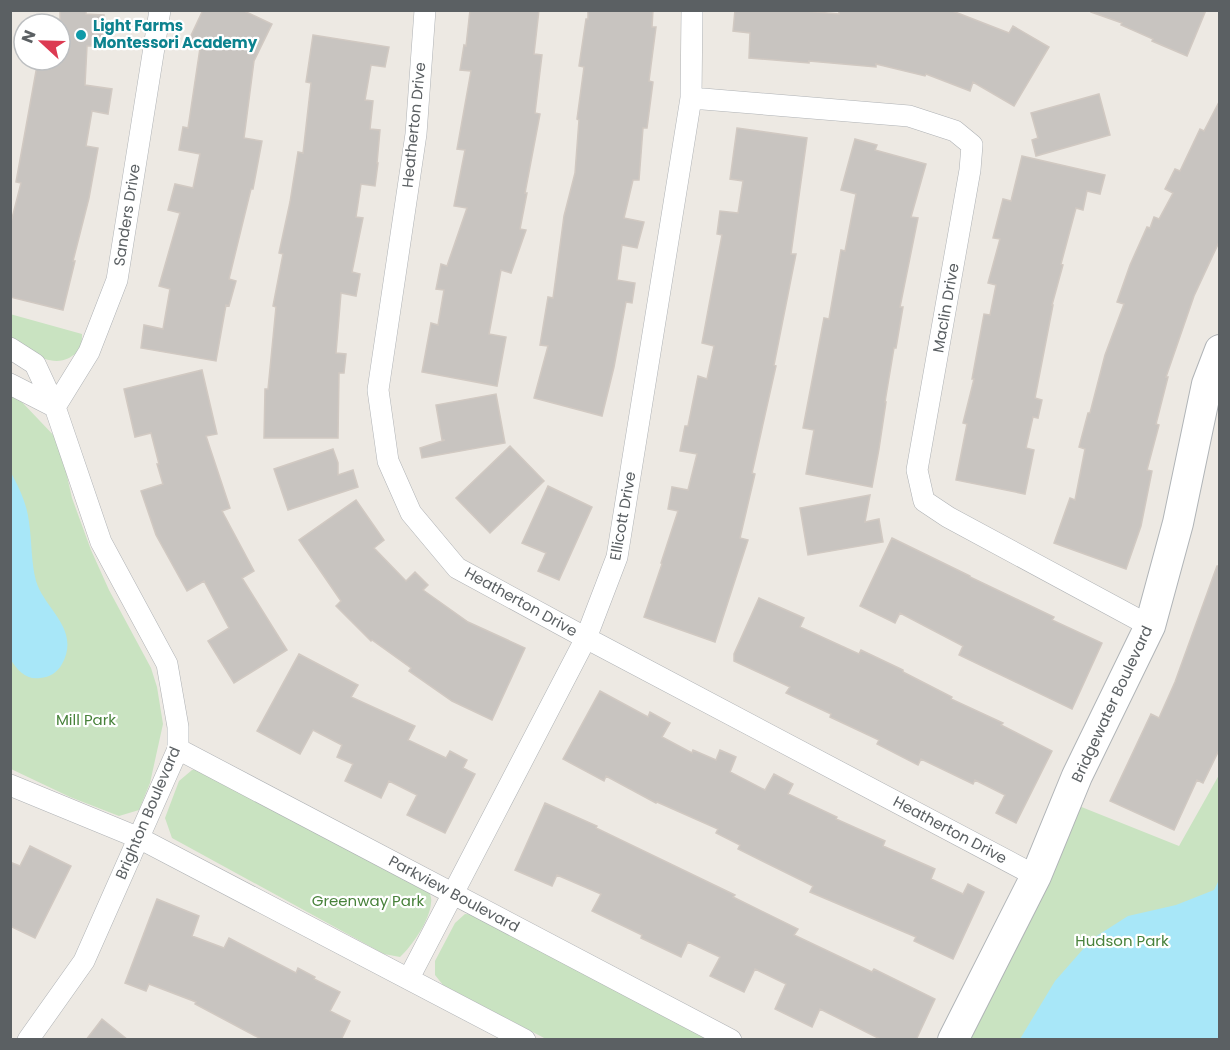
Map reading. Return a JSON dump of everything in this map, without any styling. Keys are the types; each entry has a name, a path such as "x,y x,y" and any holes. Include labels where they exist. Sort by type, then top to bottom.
{"street":[{"name":"Sanders Drive","path":"55,407 89,352 117,280 160,10"},
{"name":"Heatherton Drive","path":"425,10 416,134 378,390 388,461 411,513 457,567 586,638 1036,876"},
{"name":"Ellicott Drive","path":"410,978 586,638 617,557 691,98 692,10"},
{"name":"Maclin Drive","path":"691,98 909,116 955,130 972,145 970,170 917,470 924,501 948,517 1150,626"},
{"name":"Brighton Boulevard","path":"10,348 35,364 55,407 101,542 167,664 178,727 178,748 84,961 28,1040"},
{"name":"Bridgewater Boulevard","path":"953,1040 1036,876 1077,776 1150,626 1178,524 1207,384 1220,350"},
{"path":"10,384 55,407"},
{"name":"Parkview Boulevard","path":"178,748 731,1040"},
{"path":"10,785 139,838 525,1040"}],"green space":[{"path":"10,314 82,334 80,349 61,361 46,359 32,353 11,340"},
{"name":"Mill Park","path":"11,394 19,399 59,441 72,498 91,550 109,590 151,668 157,687 163,724 150,783 139,810 119,816 70,797 11,769"},
{"name":"Greenway Park","path":"203,768 428,889 431,896 430,910 420,932 405,952 400,957 384,954 172,838 165,818 179,781 192,770"},
{"name":"Hudson Park","path":"1219,775 1219,1039 970,1040 1079,806 1179,846"},
{"name":"Greenway Park","path":"465,914 478,915 714,1039 546,1039 443,985 435,975 435,961 455,923"}],"water":[{"path":"10,471 26,509 36,581 40,591 60,620 67,640 67,652 62,664 53,674 44,677 27,676 11,660"},
{"path":"1219,880 1219,1039 1020,1039 1055,981 1092,939 1128,916 1176,905 1214,890"}],"building":[{"path":"60,10 86,10 86,14 104,15 102,46 87,46 85,85 112,89 108,114 92,111 86,146 98,148 63,310 10,297 10,226 21,183 16,182 36,72 72,72 72,12 60,12"},
{"path":"203,10 242,10 272,24 254,61 244,138 262,141 253,189 251,189 229,279 236,281 229,306 226,305 216,361 141,348 144,325 163,329 170,289 159,286 180,213 168,210 175,184 193,188 200,154 179,150 183,127 188,128 200,48 188,42"},
{"path":"470,10 539,10 534,54 542,55 535,113 540,114 520,229 526,230 511,273 501,270 489,334 506,337 497,386 422,372 431,323 438,325 444,290 436,289 441,264 447,266 467,208 454,206 465,150 457,149 471,71 460,70 464,45 466,46"},
{"path":"588,10 653,10 652,27 656,27 649,81 653,82 647,128 643,128 639,180 633,180 624,218 644,222 637,248 622,245 617,280 635,283 632,303 626,302 602,416 534,398 548,346 540,345 548,297 553,298 564,216 575,173 579,120 577,119 584,67 579,66"},
{"path":"735,10 793,10 839,14 839,10 950,10 1009,33 1013,26 1049,47 1014,106 973,82 970,91 926,74 925,76 876,64 876,67 749,58 750,33 733,31"},
{"path":"1092,10 1206,10 1187,56 1152,41 1153,39 1121,25 1122,23 1091,12"},
{"path":"313,35 389,47 385,67 371,65 365,100 373,101 370,129 380,130 378,163 375,186 361,184 356,217 363,218 352,272 360,274 356,296 341,293 336,353 346,354 344,373 339,373 338,438 264,438 265,389 268,389 276,307 273,306 283,254 279,253 298,152 303,153 311,83 306,82"},
{"path":"1099,94 1110,135 1036,156 1032,140 1038,138 1031,113"},
{"path":"1220,100 1220,240 1194,296 1166,377 1168,377 1156,424 1159,425 1147,470 1152,471 1141,526 1126,569 1054,543 1070,498 1075,500 1085,449 1079,447 1105,355 1124,304 1117,302 1130,265 1147,227 1150,228 1154,217 1159,219 1173,193 1165,189 1175,169 1180,171 1200,129 1204,131"},
{"path":"737,128 807,138 791,254 796,254 774,365 776,366 752,473 755,474 740,538 748,540 715,642 644,617 678,511 668,509 672,487 688,490 697,454 680,451 685,426 688,426 698,376 707,379 714,346 702,343 722,235 717,234 720,211 738,213 743,181 730,179"},
{"path":"855,139 877,145 875,150 926,164 911,217 918,218 900,307 903,307 896,348 894,348 872,487 806,474 814,430 803,428 824,318 829,319 841,250 845,251 856,194 841,190"},
{"path":"1022,156 1105,175 1100,194 1087,191 1083,210 1076,208 1061,264 1063,265 1052,305 1035,398 1042,400 1038,418 1033,417 1026,448 1034,450 1025,494 956,480 967,424 963,423 974,379 972,379 984,314 990,315 996,285 988,283 1000,239 993,238 1003,199 1011,201"},
{"path":"202,370 217,434 206,436 230,508 222,511 254,571 242,578 287,650 234,683 208,641 229,628 204,581 187,591 156,535 141,491 163,484 157,464 159,464 151,433 135,437 124,389"},
{"path":"496,394 505,443 422,458 420,448 445,440 442,440 436,405"},
{"path":"510,446 544,481 490,533 456,498"},
{"path":"333,449 338,463 338,475 353,470 358,487 288,510 274,469"},
{"path":"548,486 592,507 559,580 538,571 546,553 522,543"},
{"path":"870,495 865,522 879,519 883,542 808,555 800,508"},
{"path":"356,500 384,540 374,548 406,581 415,572 428,585 423,590 468,622 525,648 492,720 452,701 409,671 411,668 371,641 336,606 341,601 299,540"},
{"path":"892,538 1102,643 1072,709 959,655 963,646 900,613 895,623 860,606"},
{"path":"1217,566 1220,566 1220,748 1203,783 1197,780 1174,830 1110,801 1151,714 1159,718 1175,682"},
{"path":"759,598 804,618 800,627 859,654 861,650 903,670 952,697 951,699 1003,723 1001,725 1052,751 1016,823 996,813 1005,795 975,780 973,784 921,759 918,765 877,744 879,740 786,693 790,687 734,661 734,654"},
{"path":"299,654 358,685 351,697 415,726 408,740 446,758 450,751 467,760 463,768 475,774 445,833 407,815 417,795 389,781 381,798 345,781 353,764 337,757 342,745 313,730 300,754 257,731"},
{"path":"600,691 648,717 650,712 670,723 662,737 692,753 693,750 716,760 720,750 736,757 730,772 765,790 774,774 793,784 788,794 885,841 883,846 935,869 931,879 963,894 968,884 984,892 953,959 914,941 916,937 810,892 813,886 738,849 740,845 716,833 718,829 656,803 606,776 604,781 563,759"},
{"path":"545,803 597,826 596,828 735,895 733,897 798,929 794,935 872,972 874,969 935,999 916,1040 882,1040 820,1009 812,1027 775,1009 786,984 755,969 744,992 710,976 720,957 688,942 681,957 592,911 601,894 557,875 552,886 515,870"},
{"path":"30,846 71,866 35,938 10,926 10,862 20,866"},
{"path":"157,899 199,916 192,936 224,948 229,938 296,973 298,968 340,992 330,1011 350,1021 341,1040 263,1040 195,1004 196,1002 149,984 146,991 125,983"},
{"path":"102,1019 128,1040 86,1040"}],"place":[{"name":"Light Farms Montessori Academy","path":"81,35"}]}
